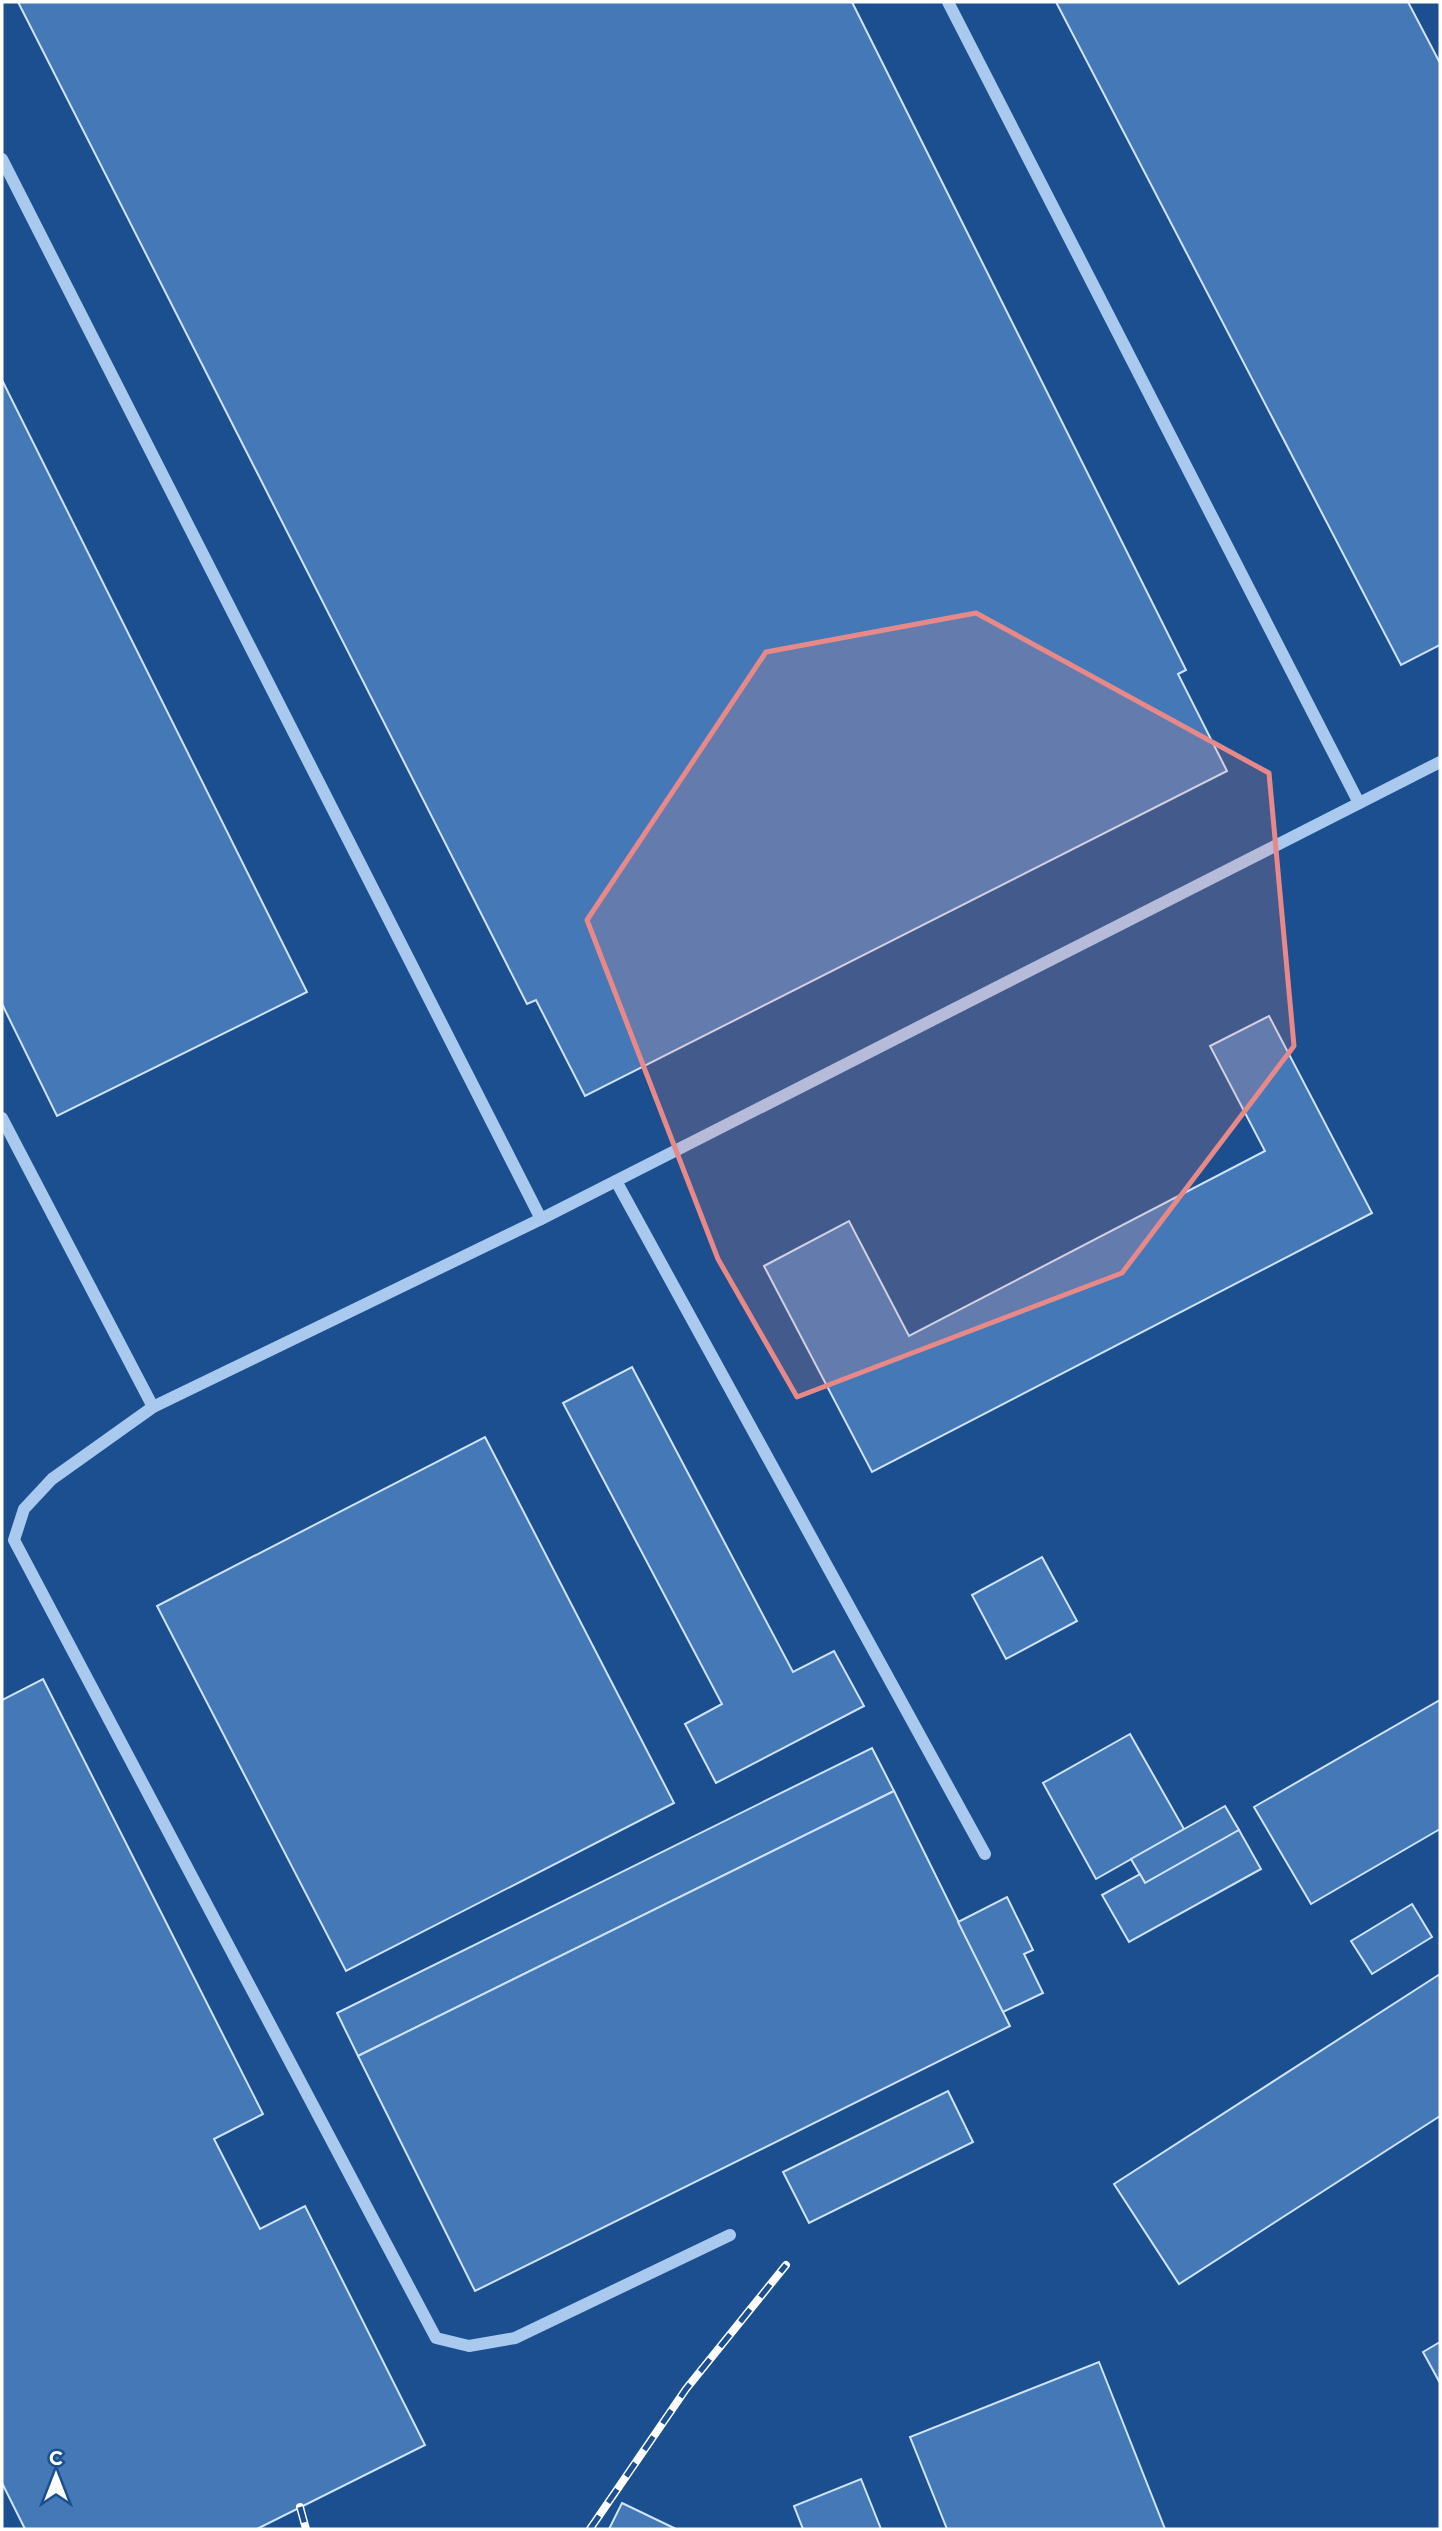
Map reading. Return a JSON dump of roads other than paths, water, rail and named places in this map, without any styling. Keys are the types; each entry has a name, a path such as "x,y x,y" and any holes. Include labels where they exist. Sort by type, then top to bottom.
{"lane":[{"path":"948,2 1359,803"},
{"path":"2,159 541,1219"},
{"path":"730,2235 515,2338 469,2346 436,2338 14,1539 24,1509 52,1479 153,1407 541,1219 1440,762"},
{"path":"2,1118 153,1407"},
{"path":"616,1181 985,1854"}],"railway":[{"path":"590,2529 686,2389 786,2265"},
{"path":"300,2507 306,2529"}]}
